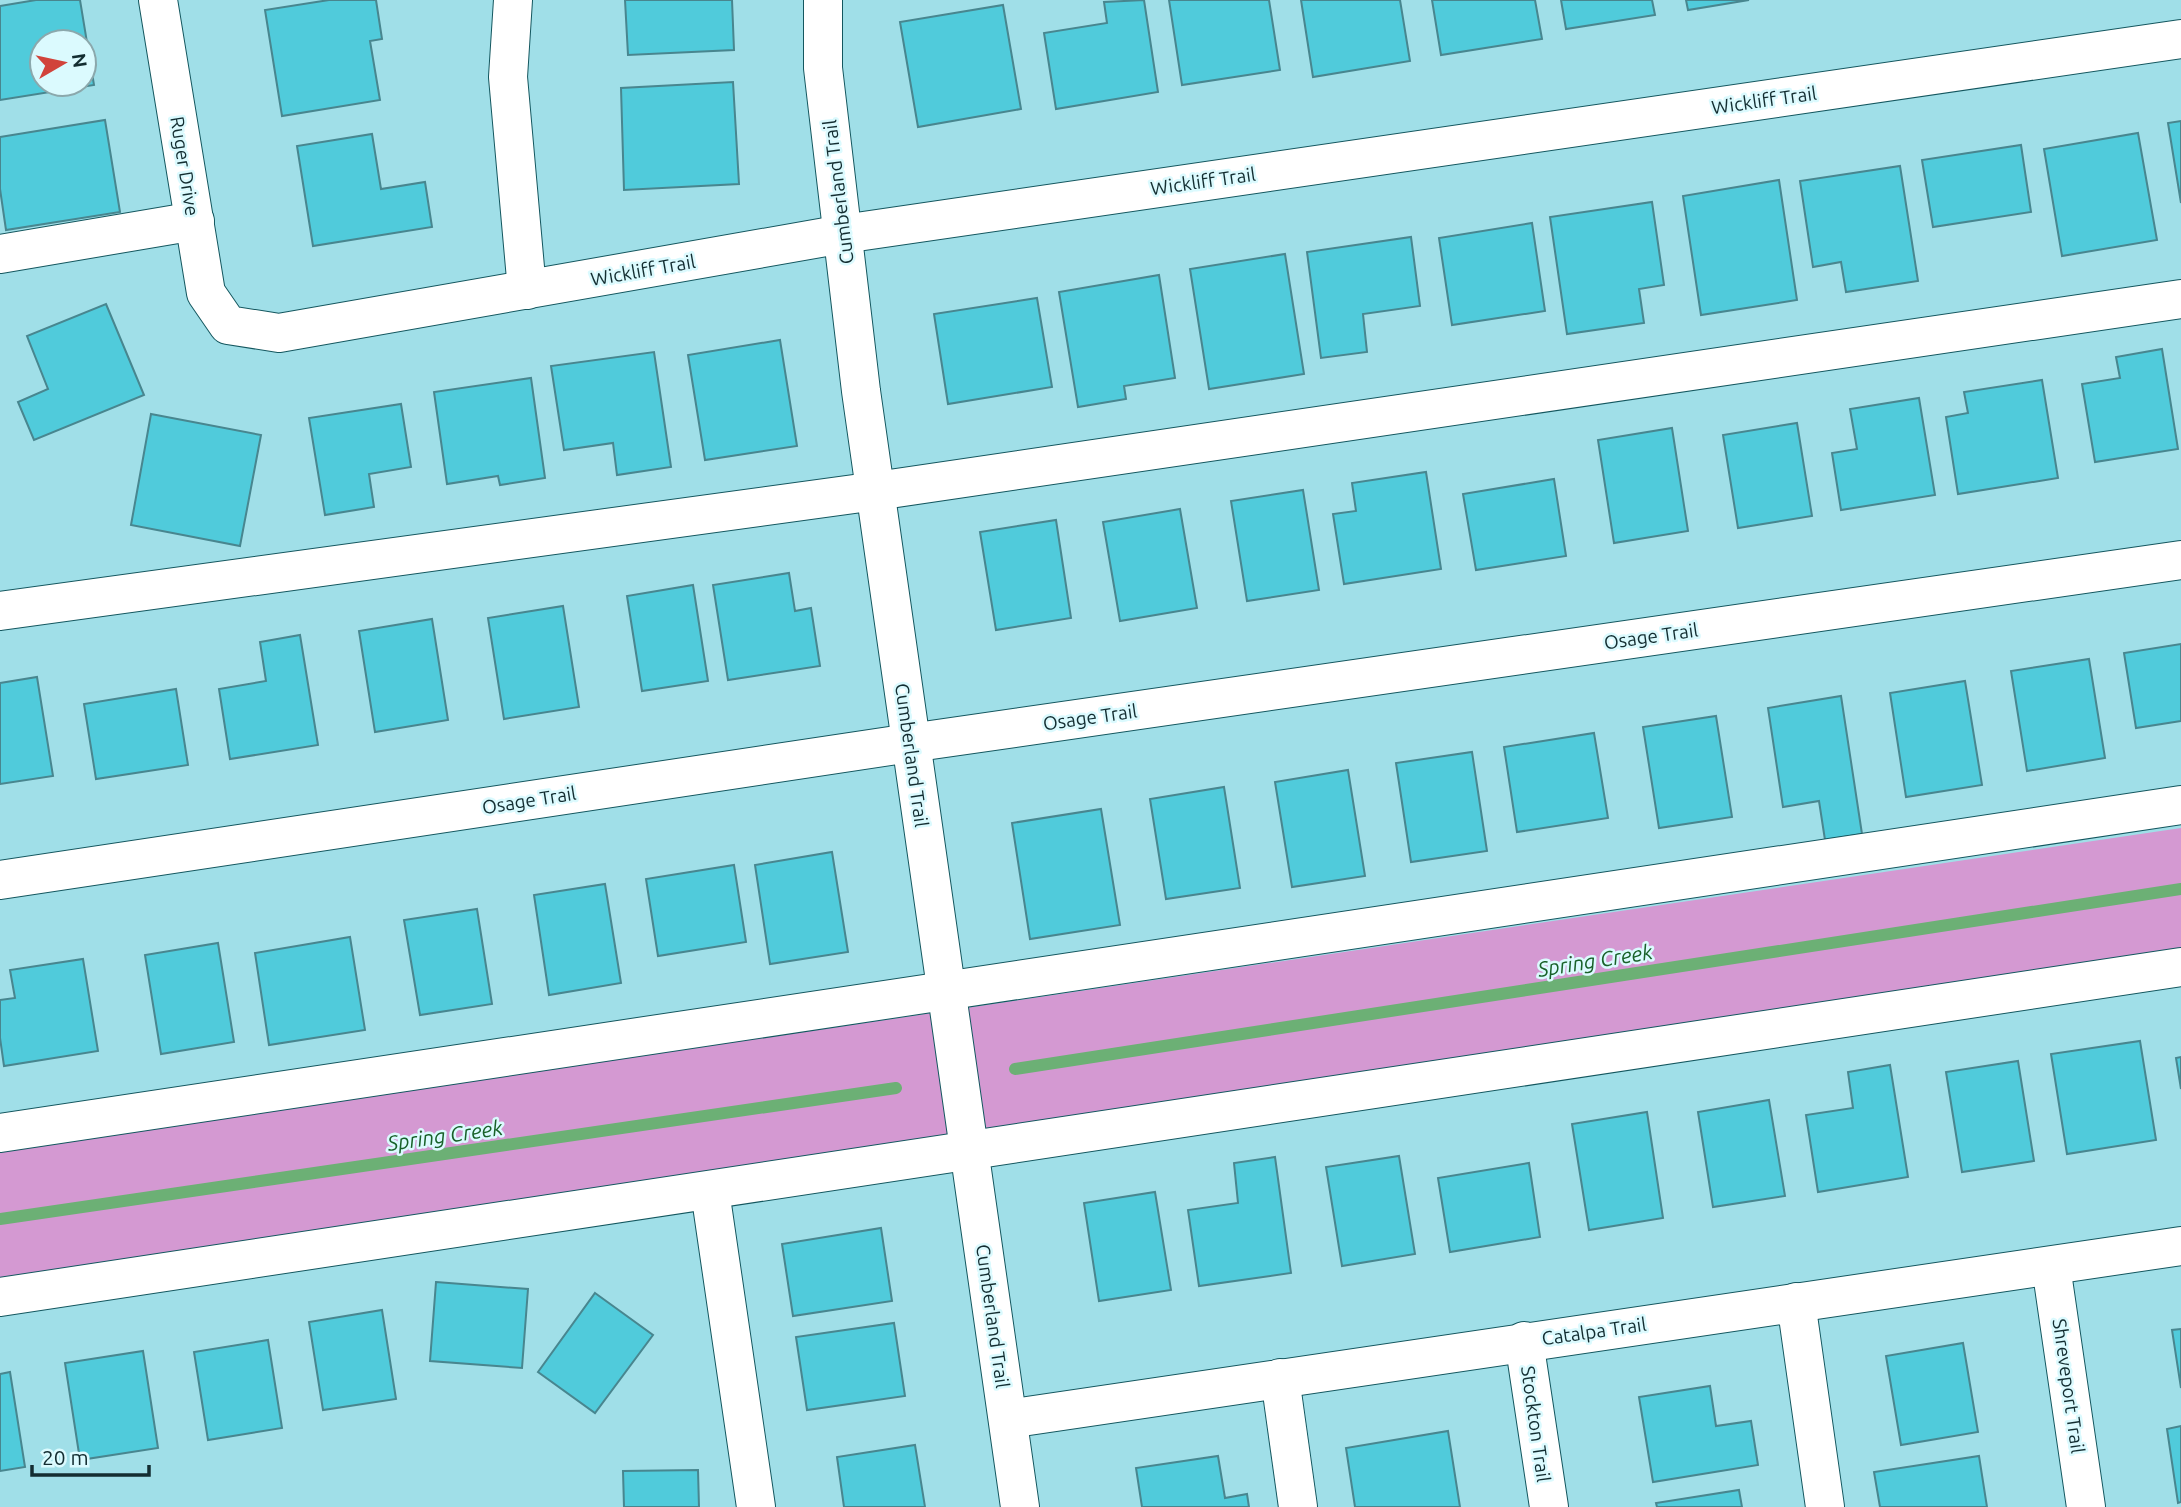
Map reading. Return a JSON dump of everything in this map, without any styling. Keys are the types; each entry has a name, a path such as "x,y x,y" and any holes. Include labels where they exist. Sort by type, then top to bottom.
{"street":[{"name":"Ruger Drive","path":"158,0 206,293 228,326"},
{"path":"513,0 508,77 527,290"},
{"name":"Cumberland Trail","path":"823,0 823,68 876,491 1020,1507"},
{"name":"Wickliff Trail","path":"228,326 279,333 843,234 2181,39"},
{"path":"0,254 195,221"},
{"path":"0,611 876,491 2181,299"},
{"name":"Osage Trail","path":"0,880 910,743 2181,561"},
{"path":"0,1133 2181,805"},
{"path":"0,1297 2181,967"},
{"path":"710,1191 756,1507"},
{"name":"Catalpa Trail","path":"1008,1419 2181,1246"},
{"name":"Shreveport Trail","path":"2052,1266 2086,1507"},
{"path":"1796,1302 1825,1507"},
{"name":"Stockton Trail","path":"1524,1341 1549,1507"},
{"path":"1280,1378 1298,1507"}],"shaded area":[{"path":"2181,828 2181,959 0,1293 0,1151"}],"building":[{"path":"36,0 80,0 85,28 28,28 28,96 0,100 0,6"},
{"path":"329,0 376,0 382,39 370,41 380,100 282,116 265,10"},
{"path":"625,0 732,0 734,50 628,55"},
{"path":"1144,0 1158,92 1056,109 1044,33 1107,23 1104,2"},
{"path":"1169,0 1269,0 1280,70 1182,85"},
{"path":"1301,0 1400,0 1410,61 1313,77"},
{"path":"1432,0 1535,0 1542,39 1441,55"},
{"path":"1561,0 1652,0 1655,15 1566,29"},
{"path":"1686,0 1749,0 1688,10"},
{"path":"1003,5 1021,109 918,127 900,22"},
{"path":"733,82 739,184 624,190 621,88"},
{"path":"105,120 120,212 6,230 0,189 0,137"},
{"path":"2181,121 2181,203 2168,123"},
{"path":"2138,133 2157,240 2062,256 2044,149"},
{"path":"372,134 381,189 425,182 432,227 313,246 297,146"},
{"path":"2021,145 2031,212 1933,227 1922,160"},
{"path":"1900,166 1918,281 1846,292 1841,262 1813,267 1800,181"},
{"path":"1779,180 1797,300 1701,315 1683,196"},
{"path":"1652,202 1664,285 1639,289 1644,323 1567,334 1550,217"},
{"path":"1532,223 1545,311 1452,325 1439,238"},
{"path":"1411,237 1420,306 1363,314 1367,352 1321,358 1307,252"},
{"path":"1285,254 1304,374 1209,389 1190,269"},
{"path":"1159,275 1175,378 1124,386 1126,399 1078,407 1059,292"},
{"path":"1037,298 1052,387 948,404 934,314"},
{"path":"106,304 144,395 34,440 18,402 48,389 27,336"},
{"path":"780,340 797,446 705,460 688,355"},
{"path":"2162,349 2178,449 2095,462 2082,384 2120,378 2116,357"},
{"path":"654,352 671,467 617,475 613,443 564,450 551,366"},
{"path":"531,378 545,478 500,485 498,476 447,484 434,392"},
{"path":"2042,380 2058,478 1958,494 1946,417 1968,413 1964,392"},
{"path":"1919,398 1935,495 1841,510 1832,453 1857,449 1850,409"},
{"path":"401,404 411,467 369,474 374,507 325,515 309,418"},
{"path":"151,414 261,435 240,546 131,525"},
{"path":"1797,423 1812,516 1738,528 1723,435"},
{"path":"1672,428 1688,531 1614,543 1598,440"},
{"path":"1426,472 1441,569 1344,584 1333,514 1356,511 1352,483"},
{"path":"1554,479 1566,556 1476,570 1463,494"},
{"path":"1303,490 1319,590 1247,601 1231,501"},
{"path":"1180,509 1197,608 1120,621 1103,522"},
{"path":"1056,520 1071,618 996,630 980,532"},
{"path":"789,573 795,611 811,608 820,666 728,680 713,585"},
{"path":"693,585 708,681 642,691 627,596"},
{"path":"563,606 579,707 504,719 488,618"},
{"path":"432,619 448,720 375,732 359,631"},
{"path":"300,635 318,745 230,759 219,689 266,681 260,642"},
{"path":"2181,644 2181,721 2136,728 2124,653"},
{"path":"2089,659 2105,758 2027,771 2011,671"},
{"path":"37,677 53,776 0,784 0,683"},
{"path":"1965,681 1982,785 1906,797 1890,693"},
{"path":"176,689 188,765 96,779 84,704"},
{"path":"1841,696 1862,834 1825,840 1819,801 1783,807 1768,708"},
{"path":"1716,716 1732,817 1659,828 1643,727"},
{"path":"1594,733 1608,818 1517,832 1504,747"},
{"path":"1472,752 1487,851 1411,862 1396,763"},
{"path":"1348,770 1365,876 1292,887 1275,782"},
{"path":"1224,787 1240,888 1166,899 1150,799"},
{"path":"1101,809 1120,925 1030,939 1012,823"},
{"path":"832,852 848,952 770,964 755,865"},
{"path":"734,865 746,942 658,956 646,879"},
{"path":"605,884 621,983 549,995 534,895"},
{"path":"477,909 492,1004 420,1015 404,920"},
{"path":"350,937 365,1030 269,1045 255,953"},
{"path":"218,943 234,1042 161,1054 145,955"},
{"path":"83,959 98,1051 4,1066 0,1038 0,1000 15,998 10,970"},
{"path":"2140,1041 2156,1140 2067,1154 2051,1054"},
{"path":"2181,1057 2181,1089 2176,1058"},
{"path":"2018,1061 2034,1161 1962,1172 1946,1072"},
{"path":"1890,1065 1908,1177 1818,1192 1806,1115 1853,1108 1848,1072"},
{"path":"1769,1100 1785,1196 1713,1207 1698,1112"},
{"path":"1647,1112 1663,1218 1589,1230 1572,1124"},
{"path":"1399,1156 1415,1254 1342,1266 1326,1167"},
{"path":"1275,1157 1291,1273 1199,1286 1188,1210 1238,1203 1234,1163"},
{"path":"1529,1163 1540,1237 1450,1252 1438,1178"},
{"path":"1155,1192 1171,1290 1099,1301 1084,1203"},
{"path":"881,1228 892,1301 793,1316 782,1244"},
{"path":"436,1282 528,1289 522,1368 430,1361"},
{"path":"595,1293 653,1335 595,1413 538,1372"},
{"path":"382,1310 396,1399 323,1410 309,1322"},
{"path":"894,1323 905,1396 807,1410 796,1337"},
{"path":"2181,1329 2181,1388 2172,1330"},
{"path":"268,1340 282,1428 208,1440 194,1352"},
{"path":"1963,1343 1978,1432 1901,1445 1886,1356"},
{"path":"143,1351 158,1448 80,1460 65,1363"},
{"path":"10,1372 25,1467 0,1471 0,1374"},
{"path":"1710,1386 1716,1426 1751,1421 1758,1465 1653,1482 1639,1397"},
{"path":"2181,1426 2181,1502 2178,1503 2167,1429"},
{"path":"1448,1431 1460,1507 1355,1507 1346,1448"},
{"path":"915,1445 925,1507 844,1507 837,1457"},
{"path":"1218,1456 1225,1498 1247,1494 1249,1507 1142,1507 1136,1468"},
{"path":"1979,1456 1987,1507 1880,1507 1874,1472"},
{"path":"698,1470 699,1507 624,1507 623,1471"},
{"path":"1739,1490 1742,1507 1657,1507 1656,1503"}],"waterway":[{"name":"Spring Creek","path":"1015,1069 2181,889"},
{"name":"Spring Creek","path":"0,1219 896,1088"}]}
